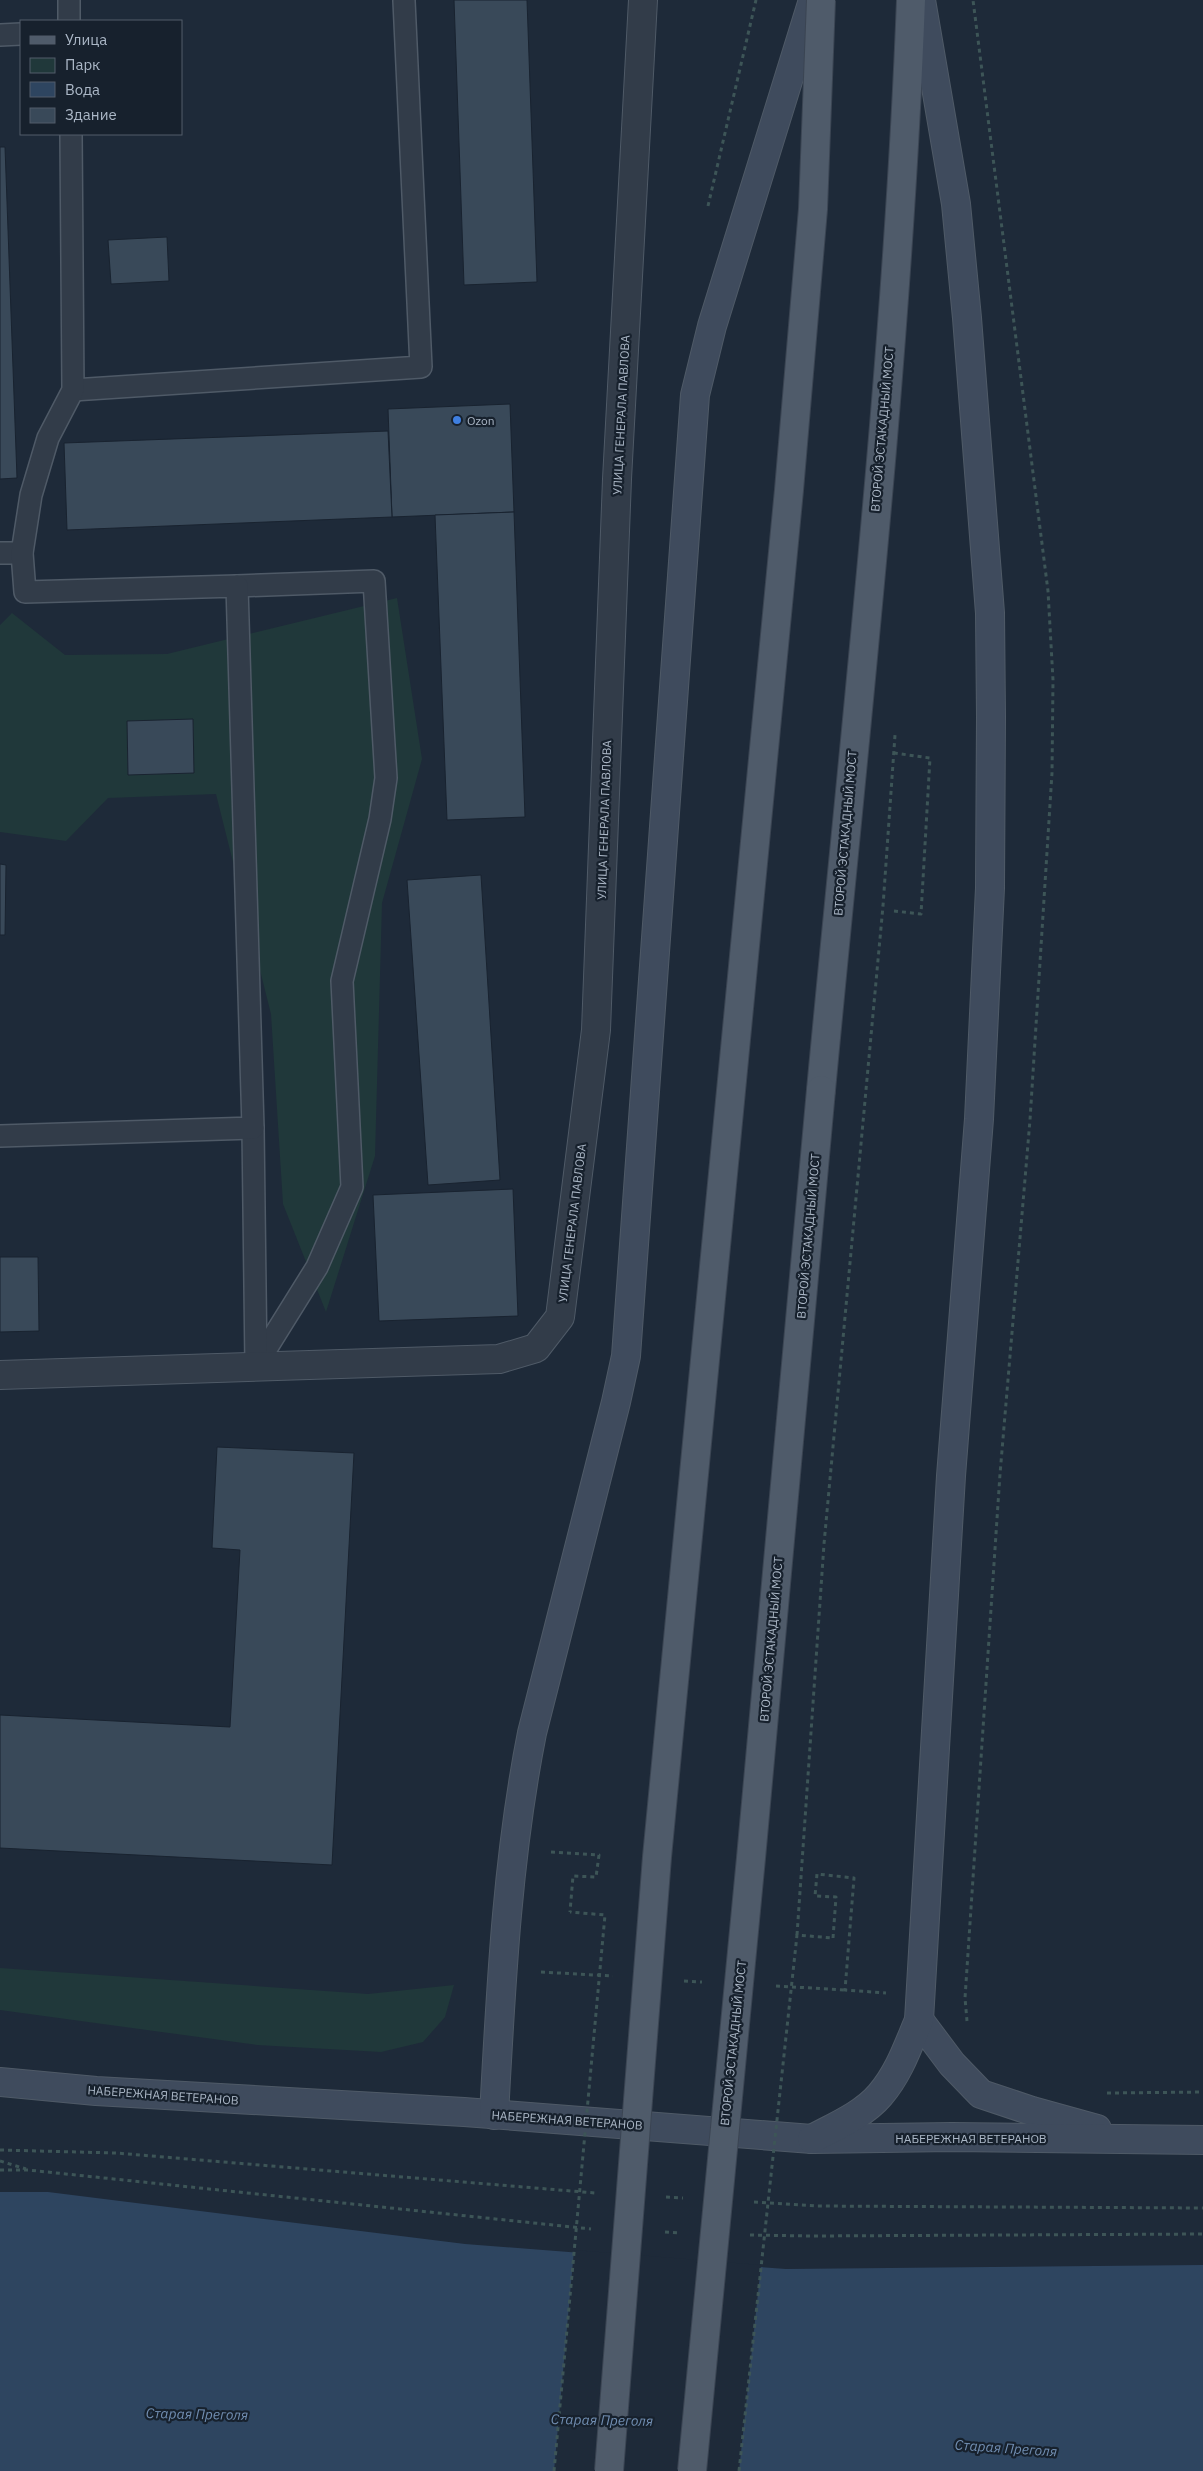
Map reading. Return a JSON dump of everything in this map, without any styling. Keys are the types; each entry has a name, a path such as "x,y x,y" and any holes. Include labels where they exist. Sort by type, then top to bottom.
{"main road":[{"path":"494,2115 501,1987 512,1849 532,1733 626,1356 695,395 712,326 813,0"},
{"path":"609,2471 657,1857 789,490 812,209 821,0"},
{"name":"ВТОРОЙ ЭСТАКАДНЫЙ МОСТ","path":"692,2471 751,1858 881,453 906,106 911,0"},
{"path":"812,2139 852,2117 879,2096 900,2066 920,2008 951,1476 979,1119 990,888 992,717 990,613 967,318 956,204 921,0"},
{"path":"920,2008 952,2064 981,2094 1032,2111 1135,2140 1203,2140"},
{"name":"НАБЕРЕЖНАЯ ВЕТЕРАНОВ","path":"0,2082 96,2091 494,2115 812,2139 952,2137 1135,2140"}],"street":[{"name":"УЛИЦА ГЕНЕРАЛА ПАВЛОВА","path":"0,1375 256,1365 499,1359 536,1348 560,1317 596,1030 617,479 643,0"}],"lane":[{"path":"69,0 69,20"},
{"path":"74,390 421,367 404,2"},
{"path":"0,35 20,34"},
{"path":"71,135 74,390 48,438 31,495 22,553 25,592 374,581 386,778 380,819 342,981 352,1188 317,1267 256,1365"},
{"path":"0,554 22,553"},
{"path":"237,586 253,1128 256,1365"},
{"path":"0,1136 253,1128"}],"path":[{"path":"967,2024 965,1998 1000,1474 1030,1120 1052,773 1052,670 1048,591 972,0"},
{"path":"739,2471 797,1935 824,1544 883,906 895,725"},
{"path":"894,753 930,758 921,914 894,911"},
{"path":"554,2471 605,1915 570,1912 574,1876 596,1877 599,1855"},
{"path":"797,1935 833,1938 836,1897 815,1896 817,1874 854,1878 845,1990"},
{"path":"541,1972 619,1977"},
{"path":"678,1980 708,1982"},
{"path":"766,1986 845,1990 920,2008 965,1998"},
{"path":"1098,2093 1203,2092"},
{"path":"0,2160 28,2170"}],"green space":[{"path":"397,598 422,759 382,903 375,1156 326,1312 283,1204 271,1014 216,794 108,798 66,841 0,832 0,625 12,613 65,655 167,654"},
{"path":"0,1968 368,1994 454,1985 445,2017 423,2042 381,2052 257,2045 0,2010"}],"water":[{"name":"Старая Преголя","path":"0,2192 48,2192 465,2244 786,2269 1203,2265 1203,2471 0,2471"}],"pier":[{"path":"574,2250 761,2265 739,2471 554,2471"}],"building":[{"path":"454,0 527,0 537,282 464,285"},
{"path":"0,147 5,147 17,478 0,479"},
{"path":"167,237 169,281 111,284 108,240"},
{"path":"510,404 514,512 392,517 388,409"},
{"path":"388,431 392,517 67,530 64,443"},
{"path":"514,512 525,817 447,820 435,515"},
{"path":"193,719 194,773 128,775 127,721"},
{"path":"0,864 6,865 5,935 0,935"},
{"path":"481,875 500,1180 428,1185 407,880"},
{"path":"513,1189 518,1316 379,1321 373,1195"},
{"path":"0,1257 38,1257 39,1331 0,1332"},
{"path":"217,1447 354,1453 332,1865 0,1848 0,1715 230,1727 240,1550 212,1548"}],"place":[{"name":"Ozon","path":"457,420"}]}
